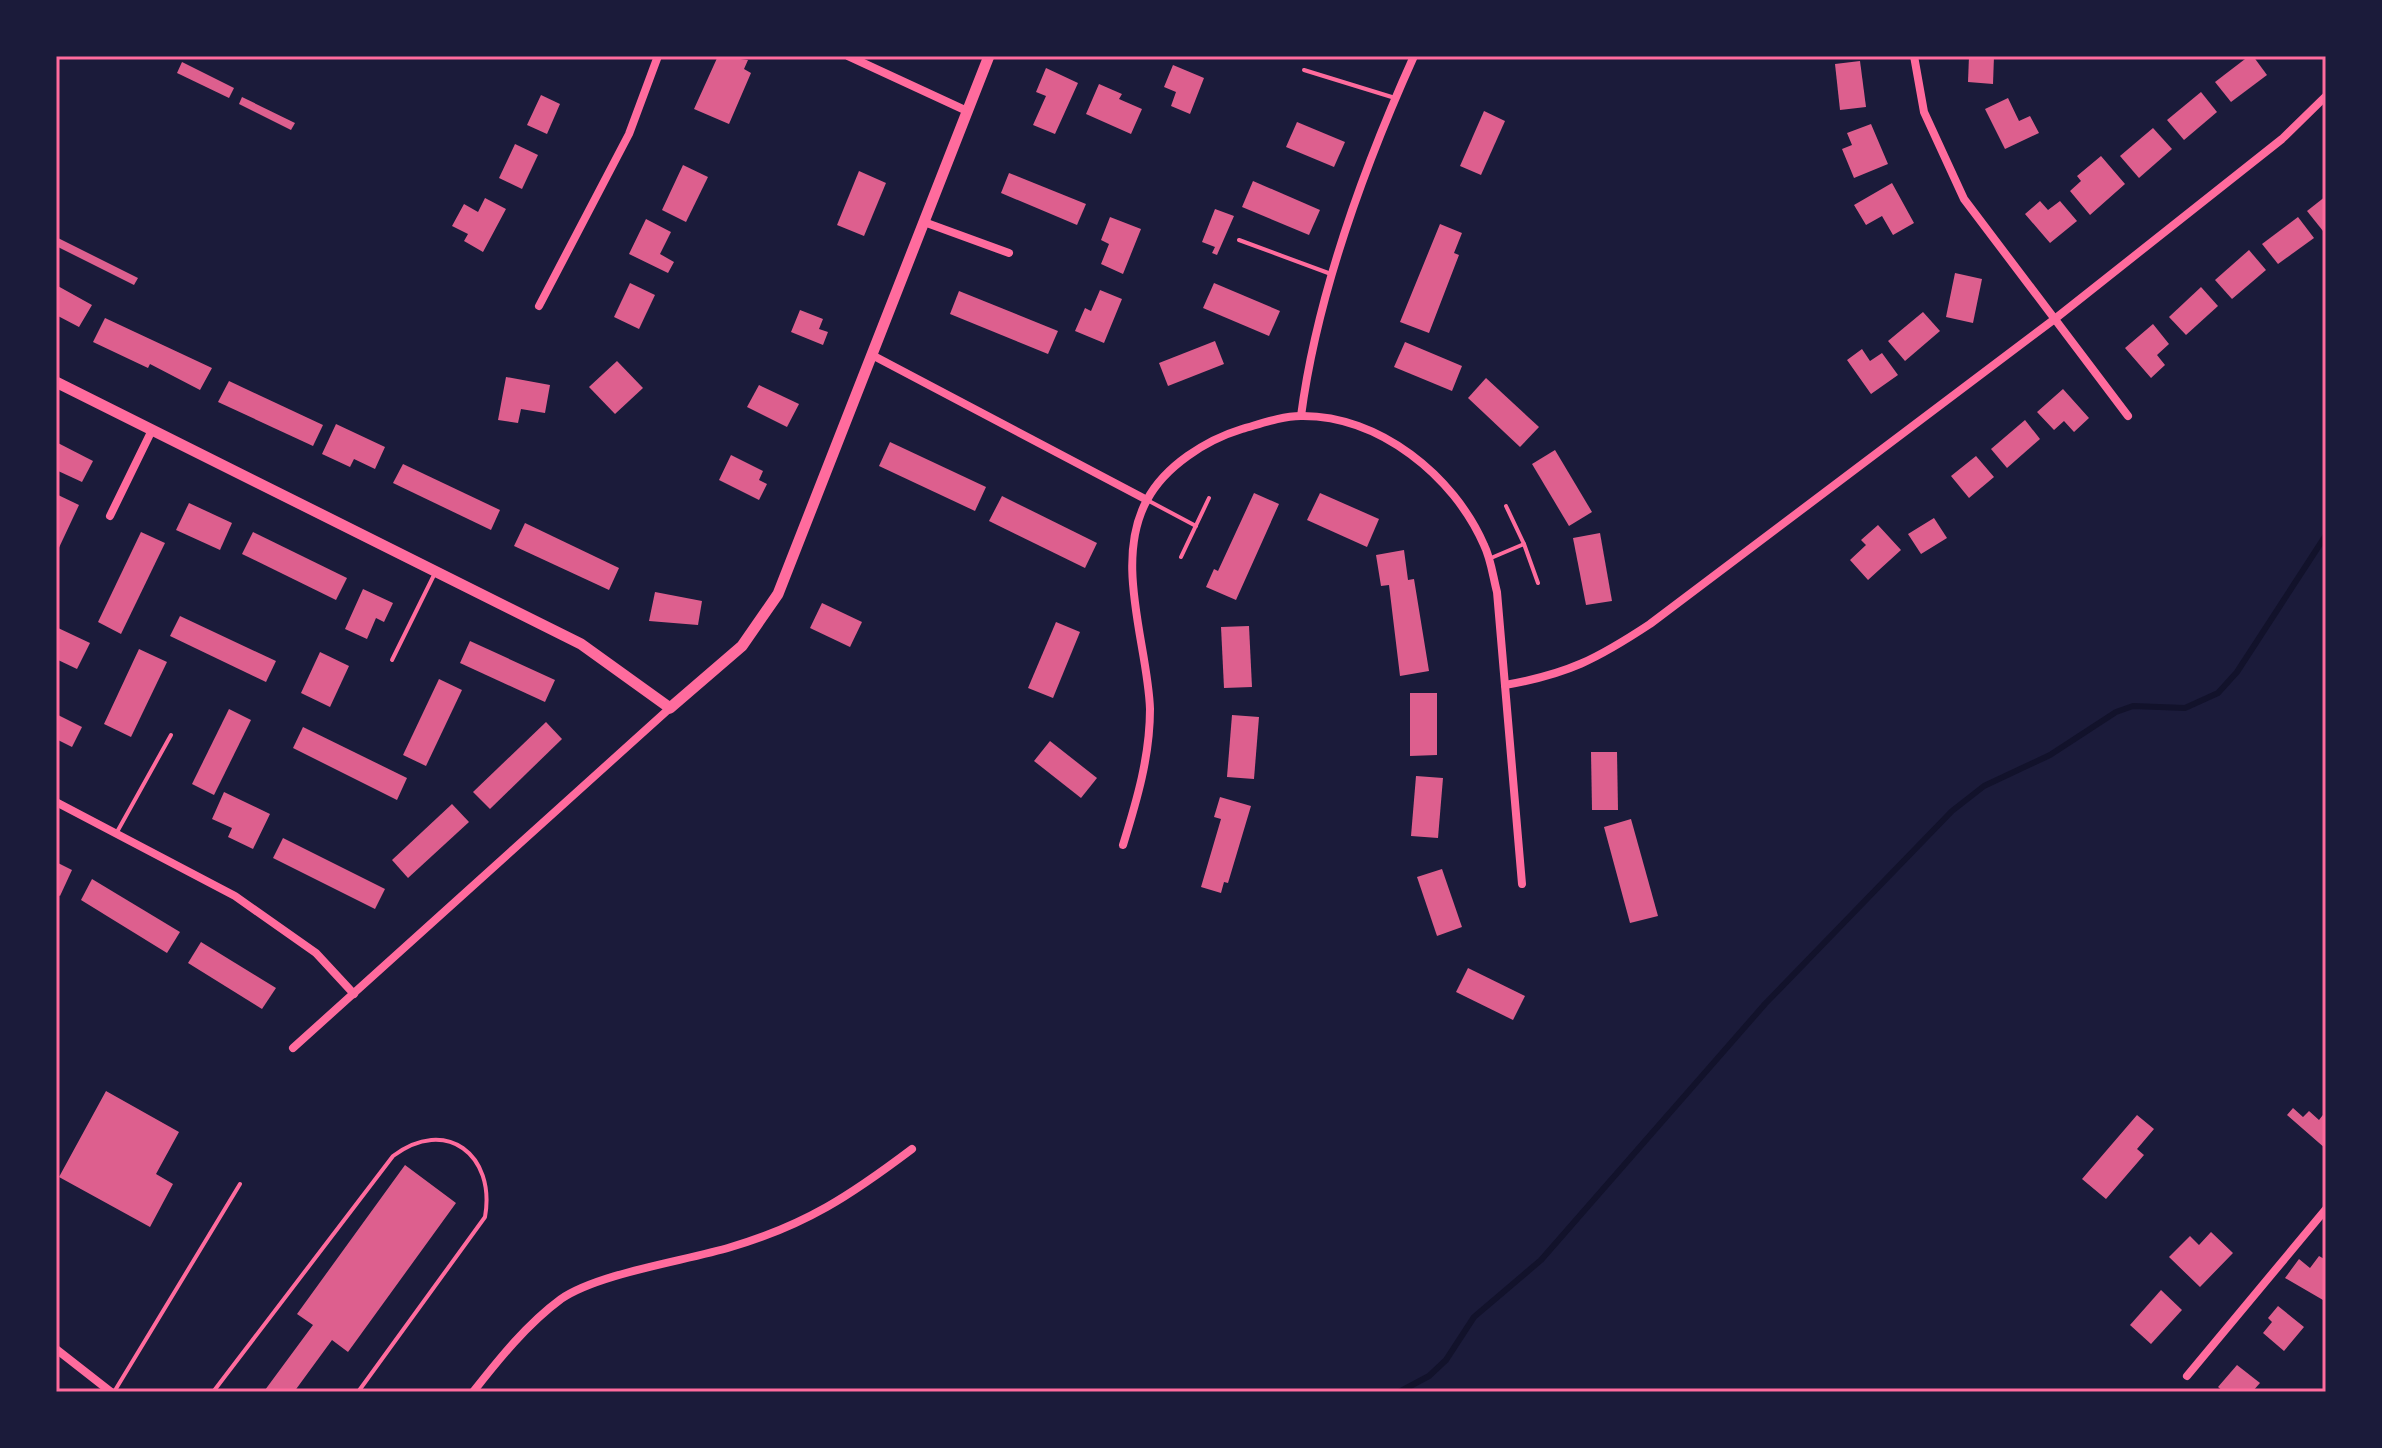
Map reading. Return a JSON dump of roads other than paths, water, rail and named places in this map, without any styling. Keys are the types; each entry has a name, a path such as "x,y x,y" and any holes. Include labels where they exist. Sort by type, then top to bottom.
{"street":[{"path":"539,306 629,134 658,56"},
{"path":"848,56 967,111"},
{"path":"293,1048 742,646 778,594 989,56"},
{"path":"1301,416 1317,325 1395,98 1414,56"},
{"path":"1914,56 1924,112 1949,171 1982,225 2128,416"},
{"path":"1505,685 1551,677 1607,652 2056,318 2282,139 2326,96"},
{"path":"924,222 1009,253"},
{"path":"872,355 1147,500"},
{"path":"56,382 581,644 670,708"},
{"path":"1123,845 1140,789 1148,746 1150,707 1132,581 1137,533 1147,500 1179,462 1223,435 1301,416 1342,423 1379,435 1418,458 1466,512 1488,559 1497,592 1522,884"},
{"path":"110,516 152,430"},
{"path":"56,802 235,896 316,953 354,994"},
{"path":"473,1392 504,1353 564,1297 601,1283 794,1226 842,1201 912,1149"},
{"path":"2187,1376 2326,1209"},
{"path":"56,1349 112,1392"}],"lane":[{"path":"1304,70 1395,98"},
{"path":"1239,240 1333,275"},
{"path":"1181,557 1209,498"},
{"path":"1147,500 1196,526"},
{"path":"1506,506 1538,583"},
{"path":"1488,559 1524,544"},
{"path":"392,660 436,571"},
{"path":"117,832 171,735"},
{"path":"213,1392 393,1156 411,1142 430,1138 456,1144 482,1168 489,1195 485,1217 358,1392"},
{"path":"112,1392 240,1184"}],"waterway":[{"path":"1399,1392 1429,1376 1446,1360 1474,1317 1541,1260 1765,1004 1952,811 1984,786 2050,755 2116,712 2133,706 2185,708 2218,693 2237,672 2326,535"}]}
